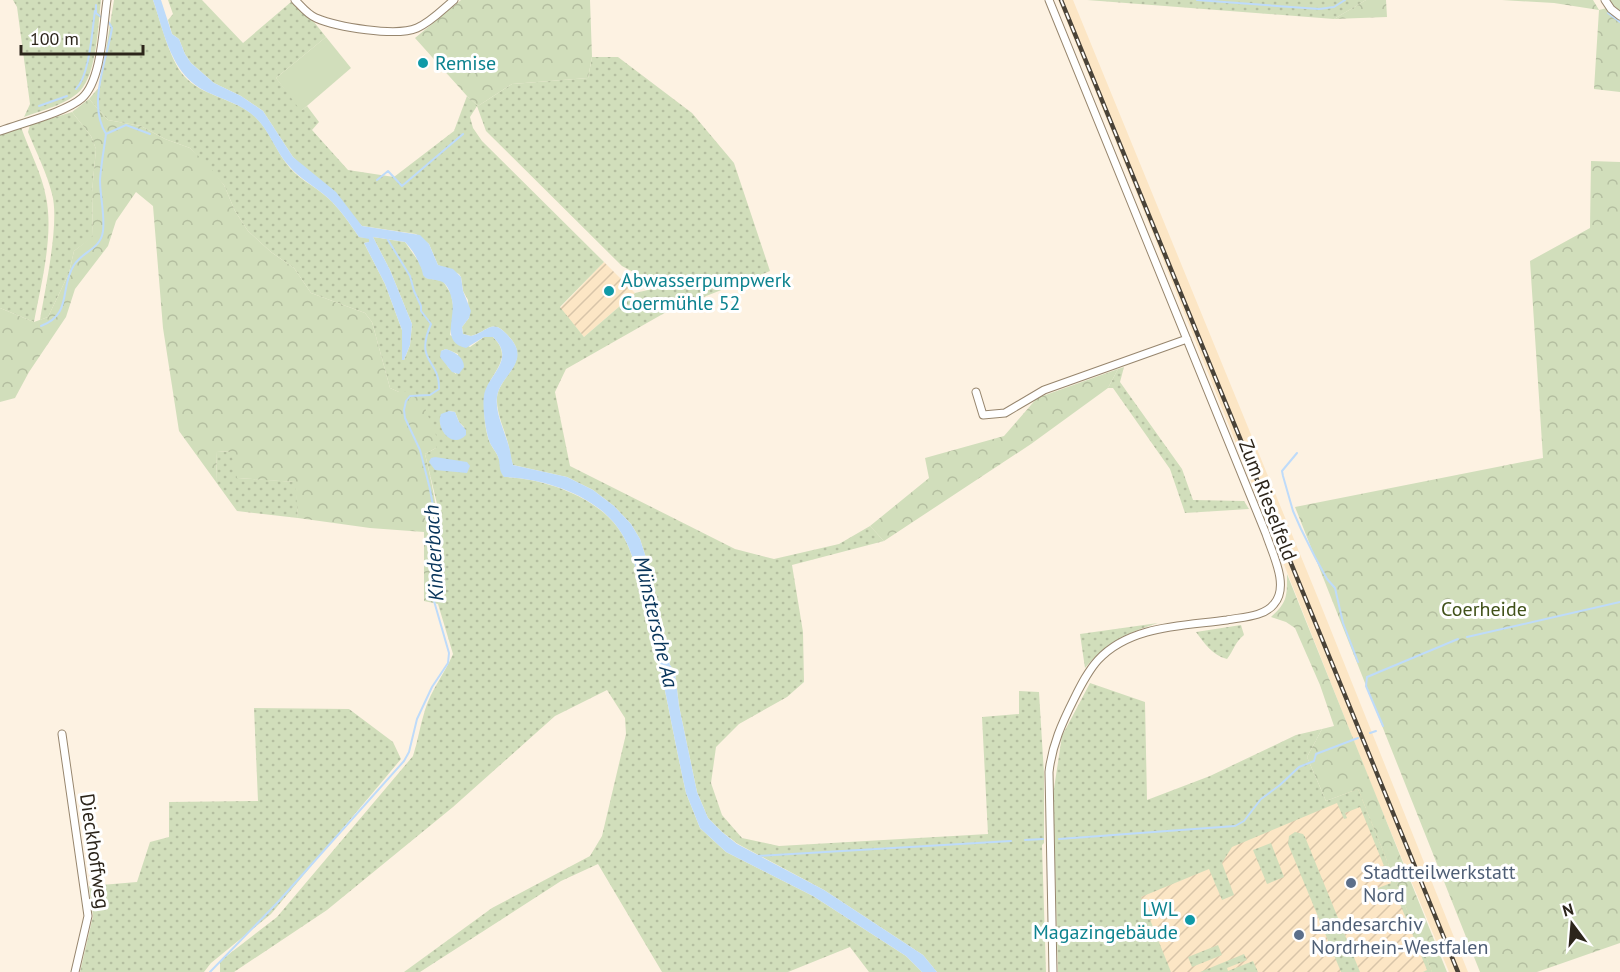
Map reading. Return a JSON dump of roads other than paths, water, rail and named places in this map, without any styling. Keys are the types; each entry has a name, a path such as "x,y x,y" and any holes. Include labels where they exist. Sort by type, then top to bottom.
{"street":[{"path":"0,130 67,107 82,97 92,84 97,68 107,0"},
{"path":"295,0 314,18 362,29 403,32 425,24 454,0"},
{"name":"Zum Rieselfeld","path":"1049,0 1266,534 1278,572 1280,590 1274,604 1257,615 1157,630 1119,643 1099,658 1081,686 1057,734 1052,749 1049,772 1053,972"},
{"path":"1605,0 1620,16"},
{"path":"976,392 983,415 1005,413 1044,390 1187,339"},
{"name":"Dieckhoffweg","path":"62,734 88,916 75,972"}],"water":[{"name":"Münstersche Aa","path":"153,0 161,0 172,34 179,39 191,63 214,83 241,96 263,111 293,157 336,192 362,226 420,235 429,244 438,265 453,269 461,277 463,291 471,311 462,327 463,334 471,336 495,327 505,332 511,339 518,355 499,389 497,403 513,465 567,477 593,490 614,506 631,524 640,539 649,567 670,665 675,672 679,706 697,792 708,818 737,844 824,890 923,955 937,972 922,972 906,956 813,896 726,852 700,828 686,793 651,628 635,565 624,537 608,516 596,506 567,490 535,481 504,477 501,473 498,458 490,443 484,407 486,388 501,360 500,345 493,337 484,337 466,348 458,345 451,335 453,307 446,285 423,275 416,256 405,242 373,237 390,270 412,324 410,345 402,360 402,330 385,284 364,243 369,242 369,239 359,237 332,202 293,171 265,128 255,117 238,105 195,85 185,75 171,53"},
{"path":"446,349 461,358 464,367 459,374 452,372 440,357 441,351"},
{"path":"449,411 455,412 459,422 466,430 466,435 461,439 450,439 440,425 441,414"},
{"path":"435,457 467,462 470,466 467,473 435,470 429,462"}],"waterway":[{"path":"1197,0 1319,9 1334,7 1345,0"},
{"path":"96,5 96,13 102,18"},
{"path":"76,89 81,82 87,63 95,11"},
{"path":"1608,13 1620,22"},
{"path":"41,326 58,315 74,265 102,237 100,180 106,134 98,109 98,96 112,28 108,21"},
{"path":"39,106 67,96"},
{"path":"106,134 126,125 150,134"},
{"path":"377,180 388,171 402,186 463,134"},
{"name":"Kinderbach","path":"210,972 278,902 404,761 409,752 417,719 432,687 448,663 449,653 434,601 438,554 436,523 420,450 405,418 404,410 410,396 430,395 439,389 436,372 426,354 425,346 431,324 421,311 410,276 388,240"},
{"path":"1297,453 1282,471 1293,511 1315,557 1327,579 1335,588 1343,623 1358,662"},
{"path":"1467,637 1620,602"},
{"path":"1383,726 1366,686 1367,677 1458,639"},
{"path":"1370,733 1376,731"},
{"path":"1059,839 1235,826 1244,821 1261,799 1299,767 1314,761 1316,754 1358,738"},
{"path":"1025,840 1043,839"},
{"path":"757,856 1011,841"}],"railway":[{"path":"1061,0 1458,972"}],"place":[{"name":"Remise","path":"423,63"},
{"name":"Abwasserpumpwerk Coermühle 52","path":"609,291"},
{"name":"Stadtteilwerkstatt Nord","path":"1351,883"},
{"name":"LWL Magazingebäude","path":"1190,920"},
{"name":"Landesarchiv Nordrhein-Westfalen","path":"1299,935"}],"park label":[{"name":"Coerheide","path":"1484,609"}]}
